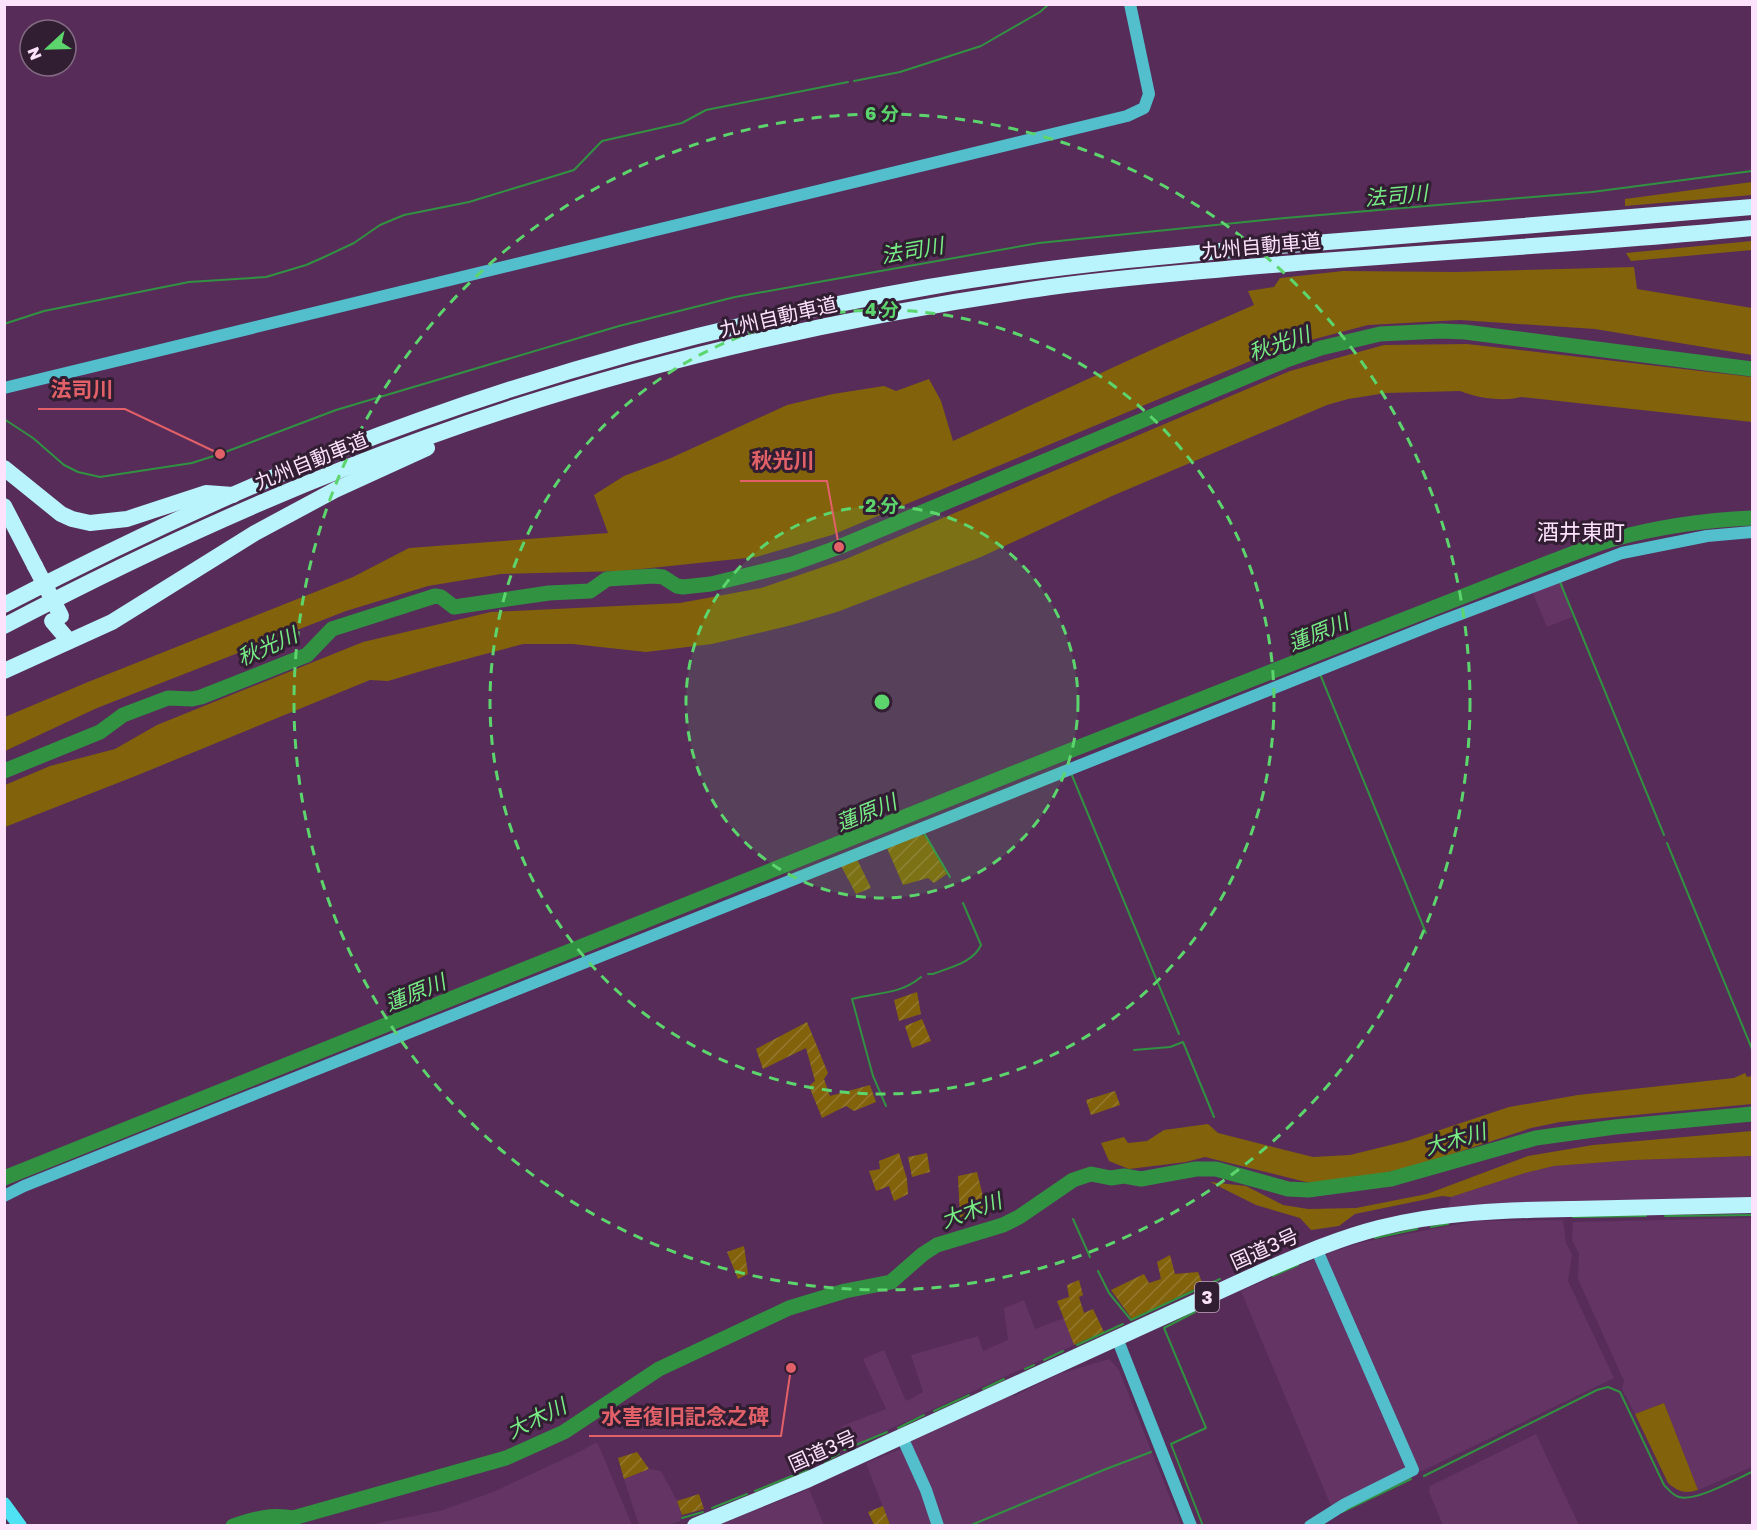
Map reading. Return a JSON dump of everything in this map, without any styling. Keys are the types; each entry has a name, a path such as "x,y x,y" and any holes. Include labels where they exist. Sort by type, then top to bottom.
{"highway":[{"name":"九州自動車道","path":"4,605 71,570 233,495 420,420 559,375 681,340 736,327 920,289 1038,270 1158,256 1752,207"},
{"name":"九州自動車道","path":"4,626 110,572 262,502 429,436 675,361 738,345 936,305 1042,288 1318,261 1752,228"},
{"path":"4,671 112,622 255,533 335,490 507,411"},
{"path":"4,468 61,514 90,523 127,519 206,493 233,495"},
{"path":"4,506 31,568 69,641"},
{"path":"4,527 31,568"},
{"name":"国道3号","path":"695,1526 809,1479 1316,1248 1382,1227 1444,1216 1527,1209 1752,1205"}],"main road":[{"path":"4,1504 20,1526"}],"street":[{"path":"4,388 1127,116 1144,108 1149,94 1130,4"},
{"path":"4,1196 241,1098 1437,622 1622,553 1707,536 1752,532"},
{"path":"1310,1526 1345,1504 1413,1470 1316,1248"},
{"path":"1117,1338 1191,1526"},
{"path":"902,1437 926,1490 938,1526"}],"shaded area":[{"path":"1752,182 1752,195 1625,206 1625,199"},
{"path":"1752,241 1752,250 1631,261 1626,253"},
{"path":"1634,267 1637,289 1752,308 1752,355 1595,329 1460,320 1368,325 1284,347 832,535 756,557 622,571 501,574 428,586 346,611 97,708 5,751 5,717 353,577 409,548 608,533 594,495 624,476 671,458 787,405 833,394 884,386 896,391 929,379 941,401 953,441 1254,305 1248,291 1274,287 1280,278 1343,271 1456,272"},
{"path":"1467,344 1752,377 1752,422 1521,397 1490,398 1460,391 1386,393 1348,399 1327,405 1112,496 981,557 837,612 712,644 646,652 573,644 523,644 388,681 370,680 5,827 5,785 50,766 115,749 157,725 363,642 491,612 680,603 761,588 846,559 1290,371 1384,345"},
{"path":"1562,580 1572,617 1547,627 1532,591"},
{"path":"919,832 927,838 947,874 934,883 928,878 903,885 886,846"},
{"path":"856,857 871,888 856,894 840,864"},
{"path":"917,992 921,1014 899,1021 894,1000"},
{"path":"922,1019 931,1041 912,1048 905,1026"},
{"path":"807,1022 828,1073 824,1079 830,1096 870,1085 876,1102 854,1111 846,1106 822,1118 809,1086 815,1081 806,1048 763,1069 756,1049"},
{"path":"1745,1073 1747,1077 1752,1076 1752,1104 1560,1122 1531,1128 1413,1167 1337,1182 1306,1182 1205,1157 1186,1162 1129,1169 1109,1161 1101,1143 1124,1137 1128,1143 1147,1141 1164,1130 1208,1124 1218,1133 1313,1157 1350,1155 1407,1141 1509,1107 1578,1095 1734,1078"},
{"path":"1115,1091 1120,1105 1091,1115 1086,1100"},
{"path":"1752,1131 1752,1156 1634,1160 1554,1166 1451,1197 1442,1196 1355,1214 1339,1226 1311,1230 1300,1218 1256,1205 1210,1182 1246,1186 1283,1205 1308,1209 1356,1208 1427,1194 1528,1156 1593,1145"},
{"path":"899,1153 907,1179 908,1194 894,1201 889,1186 876,1191 869,1171 880,1169 879,1161"},
{"path":"927,1153 930,1172 912,1177 908,1157"},
{"path":"1752,1156 1752,1198 1448,1209 1451,1197 1554,1166 1634,1160"},
{"path":"977,1172 986,1209 960,1218 958,1176"},
{"path":"1752,1218 1752,1467 1698,1490 1664,1403 1635,1414 1622,1389 1624,1381 1578,1279 1579,1253 1572,1240 1573,1222"},
{"path":"1563,1220 1566,1243 1572,1255 1568,1281 1614,1378 1420,1472 1326,1257 1328,1253 1363,1242 1476,1221"},
{"path":"744,1246 748,1274 738,1279 727,1252"},
{"path":"1170,1255 1175,1274 1198,1272 1203,1285 1132,1319 1111,1290 1144,1274 1149,1283 1161,1279 1157,1262"},
{"path":"1316,1258 1406,1463 1403,1470 1331,1506 1241,1291"},
{"path":"1079,1280 1083,1295 1079,1297 1084,1313 1093,1309 1104,1332 1074,1345 1057,1301 1069,1297 1067,1285"},
{"path":"1024,1300 1035,1329 1064,1318 1074,1345 850,1447 842,1426 886,1409 863,1359 884,1350 906,1401 923,1392 911,1355 978,1336 983,1351 1008,1340 1004,1308"},
{"path":"1109,1359 1119,1370 1181,1525 942,1525 909,1442 1059,1374"},
{"path":"1664,1403 1698,1490 1682,1491 1668,1483 1635,1414"},
{"path":"1536,1434 1579,1525 1443,1525 1429,1492 1430,1486"},
{"path":"595,1443 598,1444 632,1525 367,1525 440,1511 493,1492"},
{"path":"903,1448 923,1492 933,1525 890,1525 866,1463"},
{"path":"637,1452 649,1469 624,1479 618,1458"},
{"path":"649,1469 661,1471 677,1501 682,1515 680,1521 669,1525 639,1525 624,1479"},
{"path":"809,1489 824,1525 717,1526"},
{"path":"699,1494 704,1509 682,1515 677,1501"},
{"path":"883,1506 890,1525 874,1525 868,1512"}],"waterway":[{"path":"854,81 900,72 981,46 1040,12 1049,4"},
{"path":"4,324 44,311 189,282 266,277 322,258 354,243 380,225 404,215 469,202 574,170 602,141 682,123 706,110 848,82"},
{"name":"法司川","path":"4,419 33,438 64,465 78,472 100,477 192,463 336,410 619,326 735,297 1039,243 1285,218 1592,192 1752,171"},
{"name":"秋光川","path":"4,771 100,732 123,715 168,698 201,697 307,655 332,629 435,596 441,597 454,607 549,593 590,591 607,579 654,576 663,577 683,587 711,584 792,564 839,547 1284,361 1321,348 1380,334 1465,332 1752,369"},
{"name":"蓮原川","path":"4,1178 1064,753 1582,550 1628,535 1663,528 1698,522 1752,518"},
{"path":"1560,582 1664,835"},
{"path":"1320,674 1426,933"},
{"path":"1071,773 1179,1034"},
{"path":"924,833 950,877"},
{"path":"1667,843 1752,1049"},
{"path":"928,974 967,960 981,945 963,903"},
{"path":"886,1106 873,1076 852,999 897,990 921,977"},
{"path":"1134,1050 1170,1047 1183,1042 1214,1117"},
{"name":"大木川","path":"283,1526 293,1518 506,1458 564,1432 659,1369 789,1308 845,1291 891,1282 937,1245 1003,1225 1019,1217 1073,1180 1091,1174 1111,1178 1124,1176 1141,1179 1196,1169 1216,1169 1288,1189 1308,1190 1391,1179 1536,1138 1615,1127 1752,1114"},
{"path":"1665,1216 1752,1215"},
{"path":"1573,1217 1646,1216"},
{"path":"1073,1219 1090,1257"},
{"path":"1431,1227 1448,1224"},
{"path":"1375,1238 1417,1229"},
{"path":"1242,1268 1254,1263"},
{"path":"1273,1276 1298,1265"},
{"path":"1098,1271 1109,1293 1131,1320 1204,1286"},
{"path":"1211,1283 1220,1279"},
{"path":"1195,1312 1164,1328 1206,1428 1171,1444 1203,1526"},
{"path":"1077,1345 1123,1324"},
{"path":"1044,1360 1063,1351"},
{"path":"1025,1369 1034,1365"},
{"path":"983,1389 1004,1379"},
{"path":"1424,1476 1597,1390 1608,1387 1620,1392 1664,1485 1674,1495 1686,1498 1695,1496 1752,1472"},
{"path":"934,1411 969,1395"},
{"path":"898,1428 924,1415"},
{"path":"844,1450 887,1432"},
{"path":"969,1526 1151,1452"},
{"path":"825,1462 839,1454"},
{"path":"755,1491 809,1469"},
{"path":"1342,1512 1411,1479"},
{"path":"712,1508 747,1494"},
{"path":"682,1518 703,1512"},
{"path":"233,1526 262,1518 293,1518"}],"place":[{"name":"法司川","path":"220,454"},
{"name":"秋光川","path":"839,547"},
{"name":"水害復旧記念之碑","path":"791,1368"}],"district":[{"name":"酒井東町","path":"1581,531"}]}
